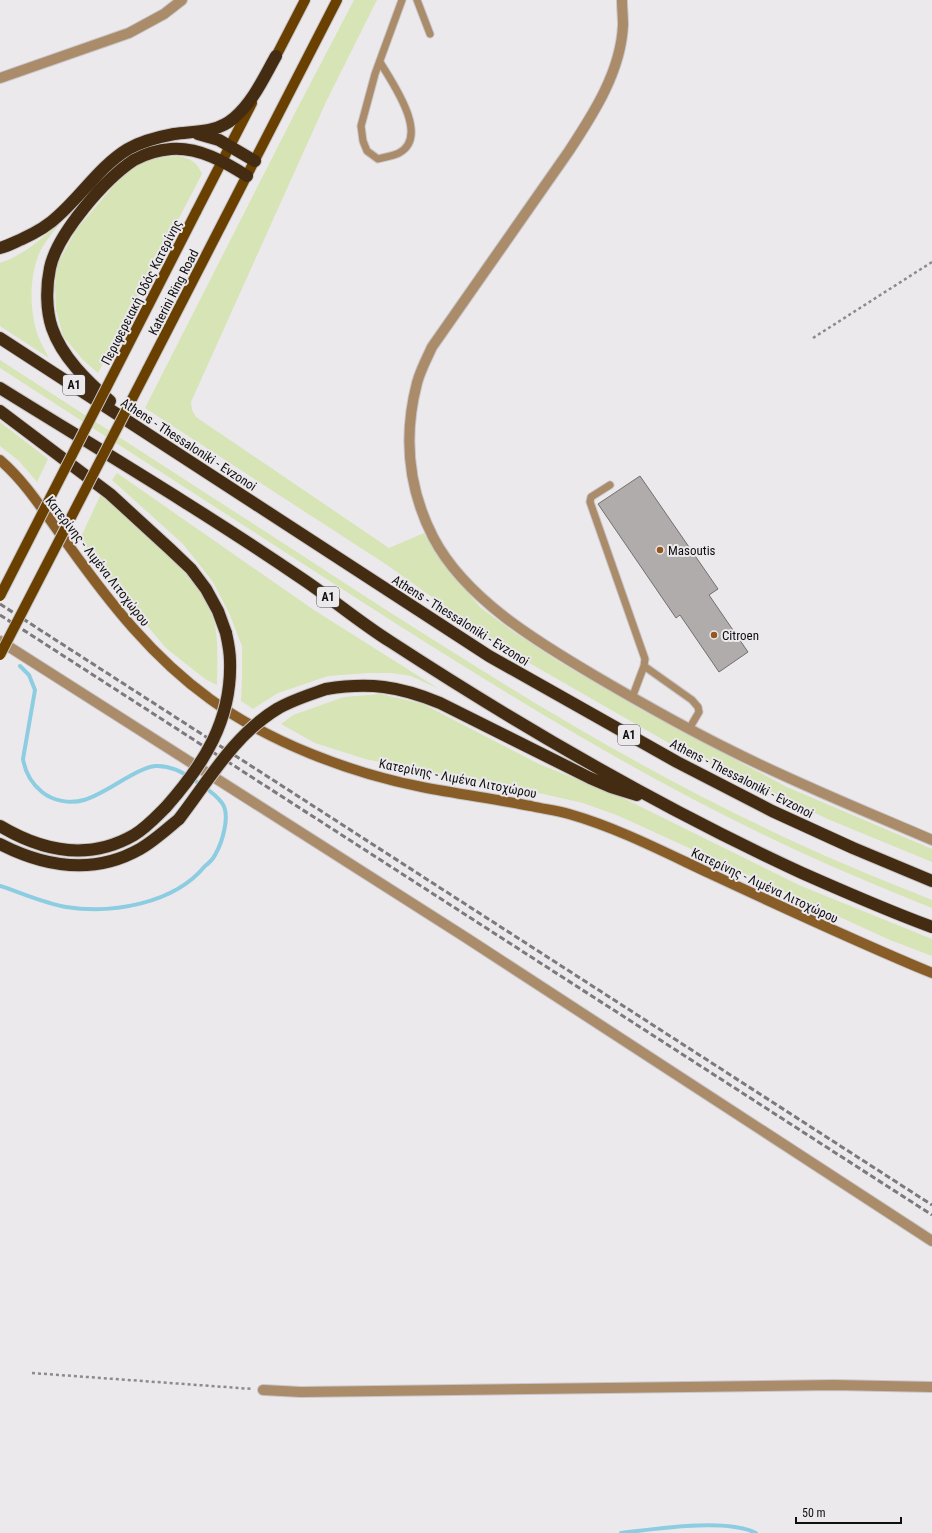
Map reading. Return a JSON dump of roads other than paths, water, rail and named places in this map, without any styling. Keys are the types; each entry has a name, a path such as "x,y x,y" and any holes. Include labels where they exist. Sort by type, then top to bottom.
{"highway":[{"path":"0,248 6,247 36,232 57,217 92,179 128,149 149,140 187,133 205,132 220,127 234,119 246,105 260,84 276,56"},
{"path":"187,133 204,135 230,145 255,161"},
{"path":"148,433 89,381 60,345 52,327 48,308 47,288 50,267 68,228 82,210 118,173 134,160 153,152 172,149 193,151 223,160 247,176"},
{"name":"Athens - Thessaloniki - Evzonoi","path":"0,338 489,656 671,759 772,811 853,848 932,881"},
{"name":"Α1","path":"0,388 300,577 387,640 464,689 563,748 658,802 749,848 836,888 932,927"},
{"path":"0,412 110,494 191,569 206,589 218,611 226,633 230,660 230,680 227,702 211,746 198,768 150,824 134,835 115,844 94,849 69,851 46,847 25,840 0,826"},
{"path":"0,844 20,854 43,861 69,866 98,864 120,858 140,849 179,819 234,745 256,724 277,709 326,689 363,685 387,687 418,694 440,703 611,787 658,802"}],"main road":[{"name":"Περιφερειακή Οδός Κατερίνης","path":"0,596 305,0"},
{"path":"0,655 337,0"},
{"name":"Κατερίνης - Λιμένα Λιτοχώρου","path":"0,460 25,486 99,588 126,622 156,654 208,698 253,726 292,745 344,766 382,778 421,787 496,799 568,814 638,840 866,946 932,973"}],"street":[{"path":"0,77 129,32 164,14 182,0"},
{"path":"622,0 623,26 618,54 602,96 569,150 432,347 417,382 411,414 409,443 410,467 415,490 424,515 434,538 444,555 464,581 483,600 514,624 573,663 632,698 736,753 932,840"},
{"path":"0,641 465,937 932,1241"},
{"path":"263,1390 301,1392 834,1385 932,1387"}],"lane":[{"path":"380,62 406,107 411,133 408,144 400,153 390,157 378,158 367,151 363,141 361,126 380,62 402,0"},
{"path":"417,0 430,34"},
{"path":"610,485 591,497 590,502 645,659 644,666 632,698"},
{"path":"644,666 692,700 698,707 699,712 689,729"}],"waterway":[{"path":"0,886 57,905 84,909 122,907 160,898 192,879 209,862 218,850 226,822 225,808 216,796 185,774 160,766 155,766 133,774 95,796 84,800 73,802 56,800 42,792 29,777 23,759 35,690 29,675 20,666"},
{"path":"621,1533 671,1527 709,1525 727,1526 756,1533"}],"railway":[{"path":"0,604 932,1205"},
{"path":"0,615 932,1215"}],"place":[{"name":"Masoutis","path":"660,550"},
{"name":"Citroen","path":"714,635"}]}
